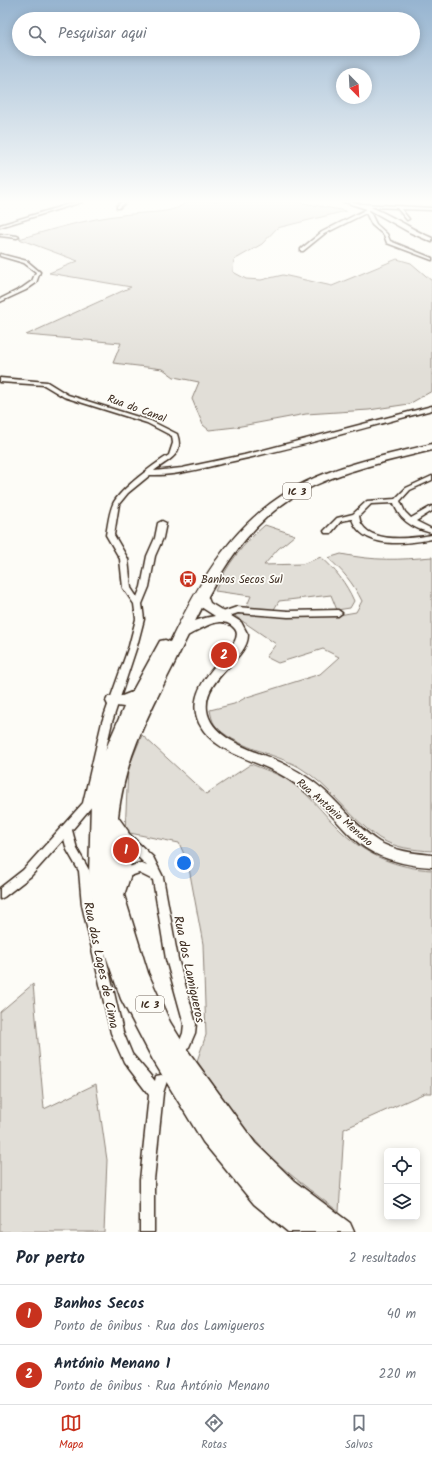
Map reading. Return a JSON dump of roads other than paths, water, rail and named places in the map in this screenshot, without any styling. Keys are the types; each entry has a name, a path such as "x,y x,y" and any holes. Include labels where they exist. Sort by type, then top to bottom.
{"highway":[{"name":"IC 3","path":"308,1232 263,1195 240,1170 211,1134 161,1052 128,992 107,930 98,876 100,801 106,767 128,715 216,554 231,534 247,518 274,497 307,479 342,466 432,442"},
{"name":"IC 3","path":"341,1232 302,1204 273,1179 253,1159 232,1133 172,1046 141,985 121,925 118,884 109,874 115,826 118,768 131,734 180,635 202,595 234,542 254,521 281,500 313,482 347,469 432,447"},
{"path":"113,704 138,696"},
{"path":"113,704 120,707 128,715"}],"street":[{"path":"0,301 24,289 34,282 38,272 32,265 17,258"},
{"name":"Rua do Canal","path":"0,380 45,384 66,396 149,422 176,435 176,443 172,456 148,473 126,492 116,504 110,535 124,559 127,588 138,604"},
{"path":"148,473 166,473 267,452 321,436 432,408"},
{"path":"432,478 408,489 398,501 398,508 410,522 428,529 432,524"},
{"path":"328,531 339,519 355,516 369,502 398,501"},
{"path":"410,522 432,508"},
{"path":"355,516 355,520 363,530 382,540 393,542 432,537"},
{"path":"0,894 27,873 88,805 113,704 133,646 140,619 138,604 145,587 150,556 159,538 162,523"},
{"name":"Rua António Menano","path":"202,595 205,604 228,618 242,630 244,637 240,645 205,688 201,707 207,726 224,742 292,775 315,791 348,826 375,847 411,860 432,861"},
{"path":"180,635 200,622 228,618 237,610 288,614 338,613"},
{"name":"Rua dos Lamigueros","path":"115,826 149,860 158,877 172,959 190,1024 189,1033 185,1043"},
{"name":"Rua das Lages de Cima","path":"67,829 72,850 84,870 88,905 117,1033 128,1058 158,1087 147,1180 147,1232"},
{"path":"118,884 140,868 158,877"}],"place":[{"name":"Banhos Secos Sul","path":"188,579"},
{"name":"António Menano 1","path":"224,655"},
{"name":"Banhos Secos","path":"126,850"}]}
